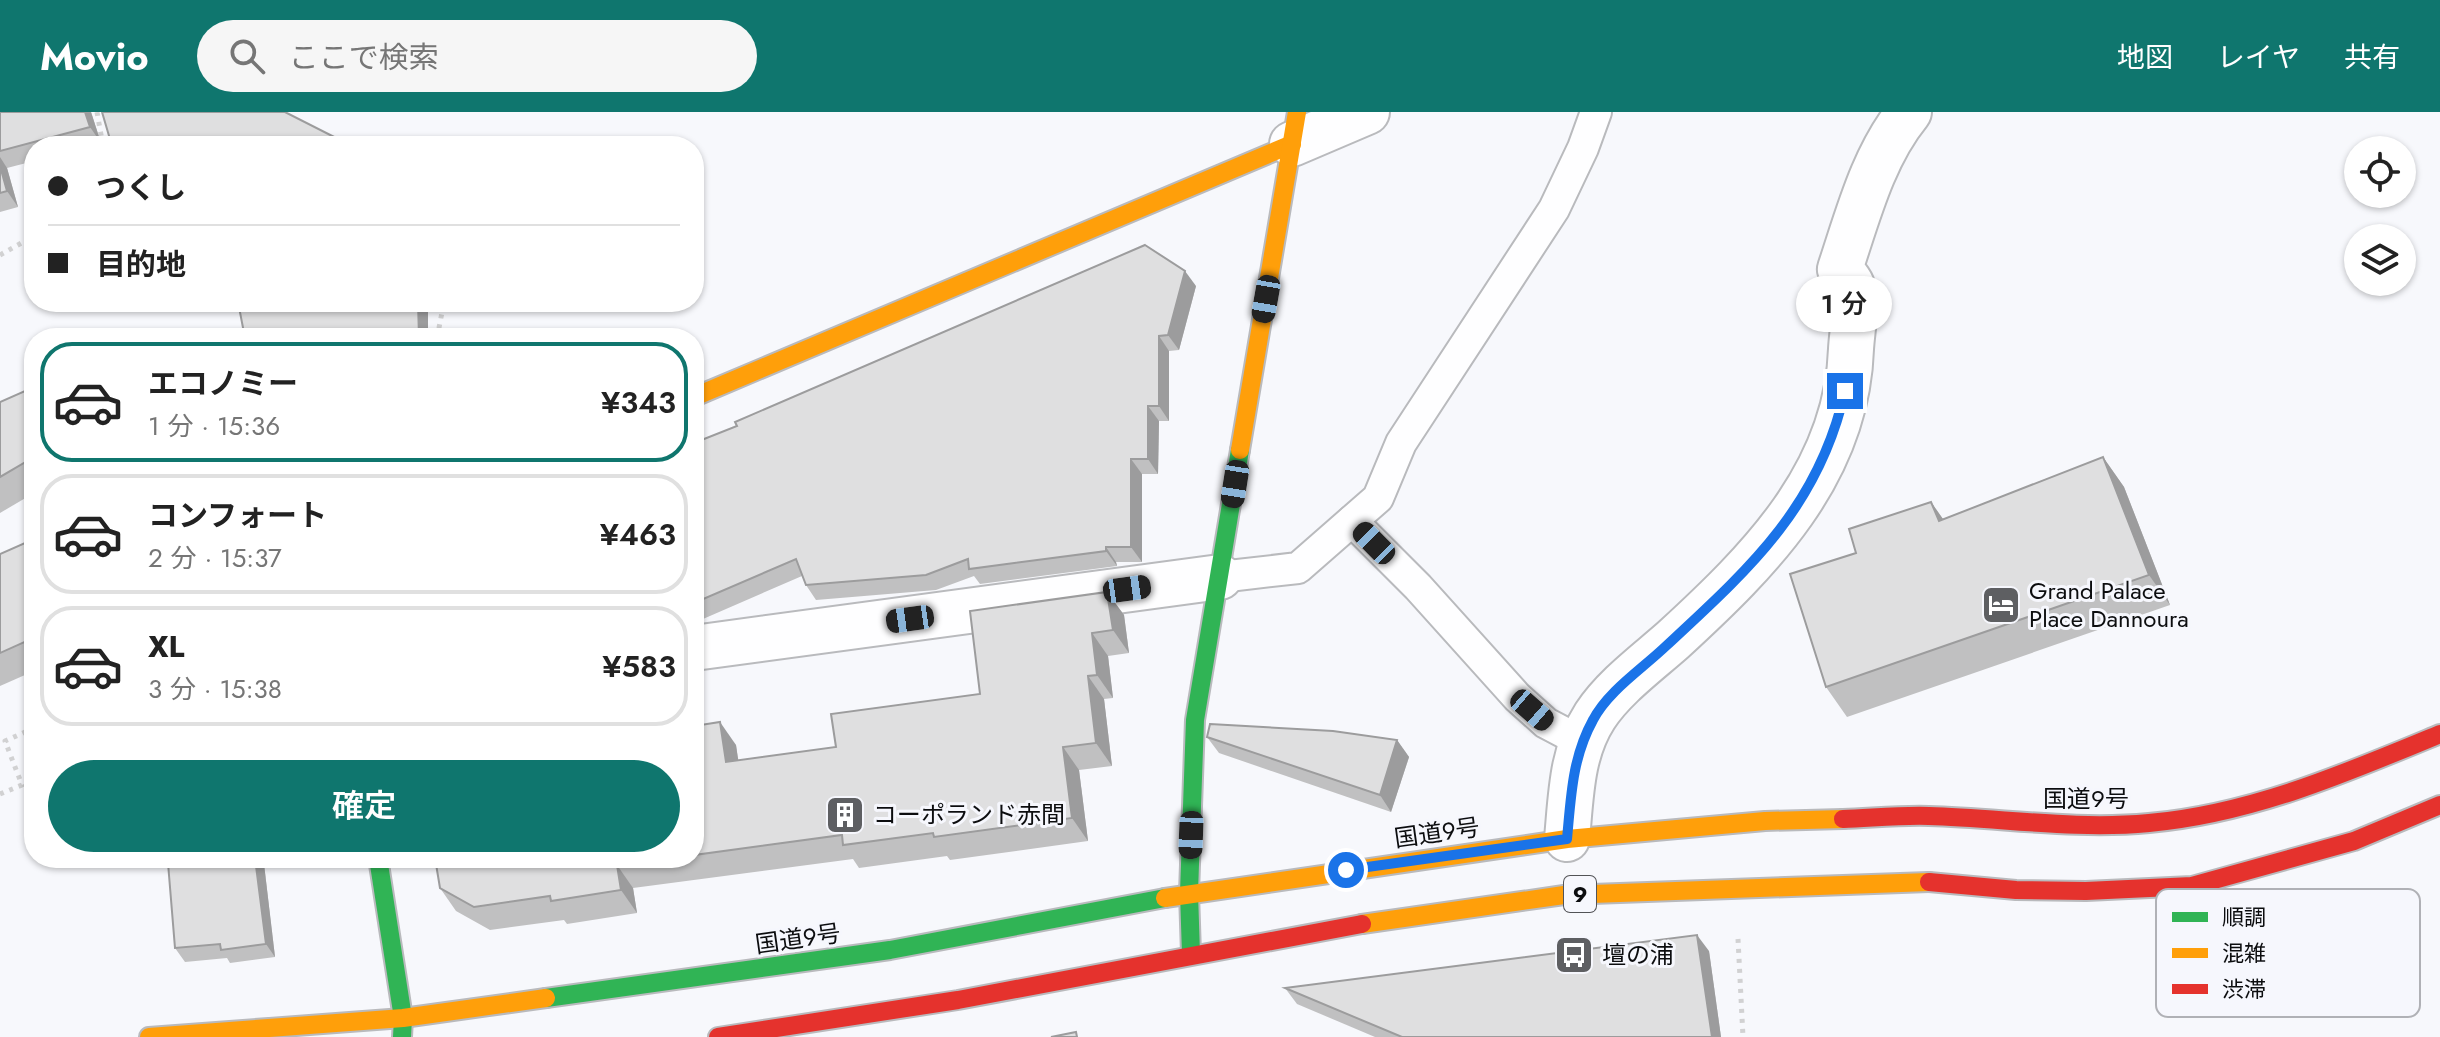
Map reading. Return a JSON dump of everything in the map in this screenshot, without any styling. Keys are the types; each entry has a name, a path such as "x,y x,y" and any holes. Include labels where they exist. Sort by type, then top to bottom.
{"main road":[{"path":"704,393 1294,128"},
{"path":"1191,954 1189,893 1195,720 1294,128"},
{"name":"国道9号","path":"149,1037 403,1018 890,950 1189,893 1567,839 1765,821 1927,816 2086,826 2151,823 2248,805 2318,784 2440,734"},
{"name":"9","path":"718,1037 958,1000 1372,922 1564,895 1921,881 2016,890 2086,891 2192,886 2354,841 2440,805"},
{"path":"380,868 403,1018 402,1037"}],"street":[{"path":"1294,128 1367,112"},
{"path":"1567,839 1573,771 1582,742 1595,716 1780,532 1816,477 1839,418 1851,364 1853,287 1840,269 1871,180 1909,112"},
{"path":"704,647 1220,577"}],"lane":[{"path":"1220,577 1298,568 1378,498 1401,443 1554,209 1596,112"},
{"path":"1352,521 1418,587 1517,697 1546,723 1582,742"}],"path":[{"path":"97,112 101,136"},
{"path":"0,255 24,242"},
{"path":"0,794 22,785 5,741 24,732"},
{"path":"1737,938 1743,1037"}],"building":[{"path":"0,112 85,112 90,127 56,136 24,136 24,145 0,151"},
{"path":"102,112 285,112 332,136 109,136"},
{"path":"0,166 7,191 0,193"},
{"path":"1145,245 1185,271 1168,335 1159,336 1159,406 1148,406 1148,459 1131,459 1131,547 1106,547 1106,551 969,569 968,559 926,575 806,585 796,559 704,599 704,439 737,426 735,422"},
{"path":"240,312 418,312 419,328 243,328"},
{"path":"24,391 24,463 0,477 0,402"},
{"path":"2103,457 2149,575 1826,687 1790,574 1856,553 1849,529 1931,502 1939,521"},
{"path":"24,543 24,642 0,653 0,554"},
{"path":"1107,592 1113,630 1092,633 1097,675 1088,676 1096,743 1063,747 1072,818 934,837 933,833 843,845 842,835 704,854 704,724 720,722 726,762 836,747 831,714 980,694 970,611"},
{"path":"1210,724 1333,731 1397,740 1380,795 1207,737"},
{"path":"168,868 256,868 266,944 221,950 220,944 175,948"},
{"path":"437,868 617,868 621,890 551,901 550,896 474,907 440,888"},
{"path":"1697,935 1712,1037 1402,1037 1285,988"},
{"path":"1076,1032 1077,1037 1051,1037"}],"traffic: fast":[{"path":"1191,954 1189,893 1195,720 1240,450"},
{"path":"380,868 403,1018 402,1037"},
{"path":"546,998 890,950 1165,898"}],"traffic: slow":[{"path":"1240,450 1297,112"},
{"path":"704,393 1292,144"},
{"path":"1165,898 1567,839 1765,821 1843,819"},
{"path":"1362,924 1564,895 1929,882"},
{"path":"149,1037 403,1018 546,998"}],"traffic: jam":[{"path":"1843,819 1929,816 2121,825 2187,818 2298,790 2440,734"},
{"path":"1929,882 2016,890 2086,891 2192,886 2354,841 2440,805"},
{"path":"718,1037 958,1000 1362,924"}],"place":[{"name":"Grand Palace Place Dannoura","path":"2001,605"},
{"name":"コーポランド赤間","path":"845,815"},
{"name":"壇の浦","path":"1574,955"}],"route":[{"path":"1346,870 1567,839 1573,771 1582,742 1595,716 1780,532 1816,477 1839,418 1845,391"}]}
